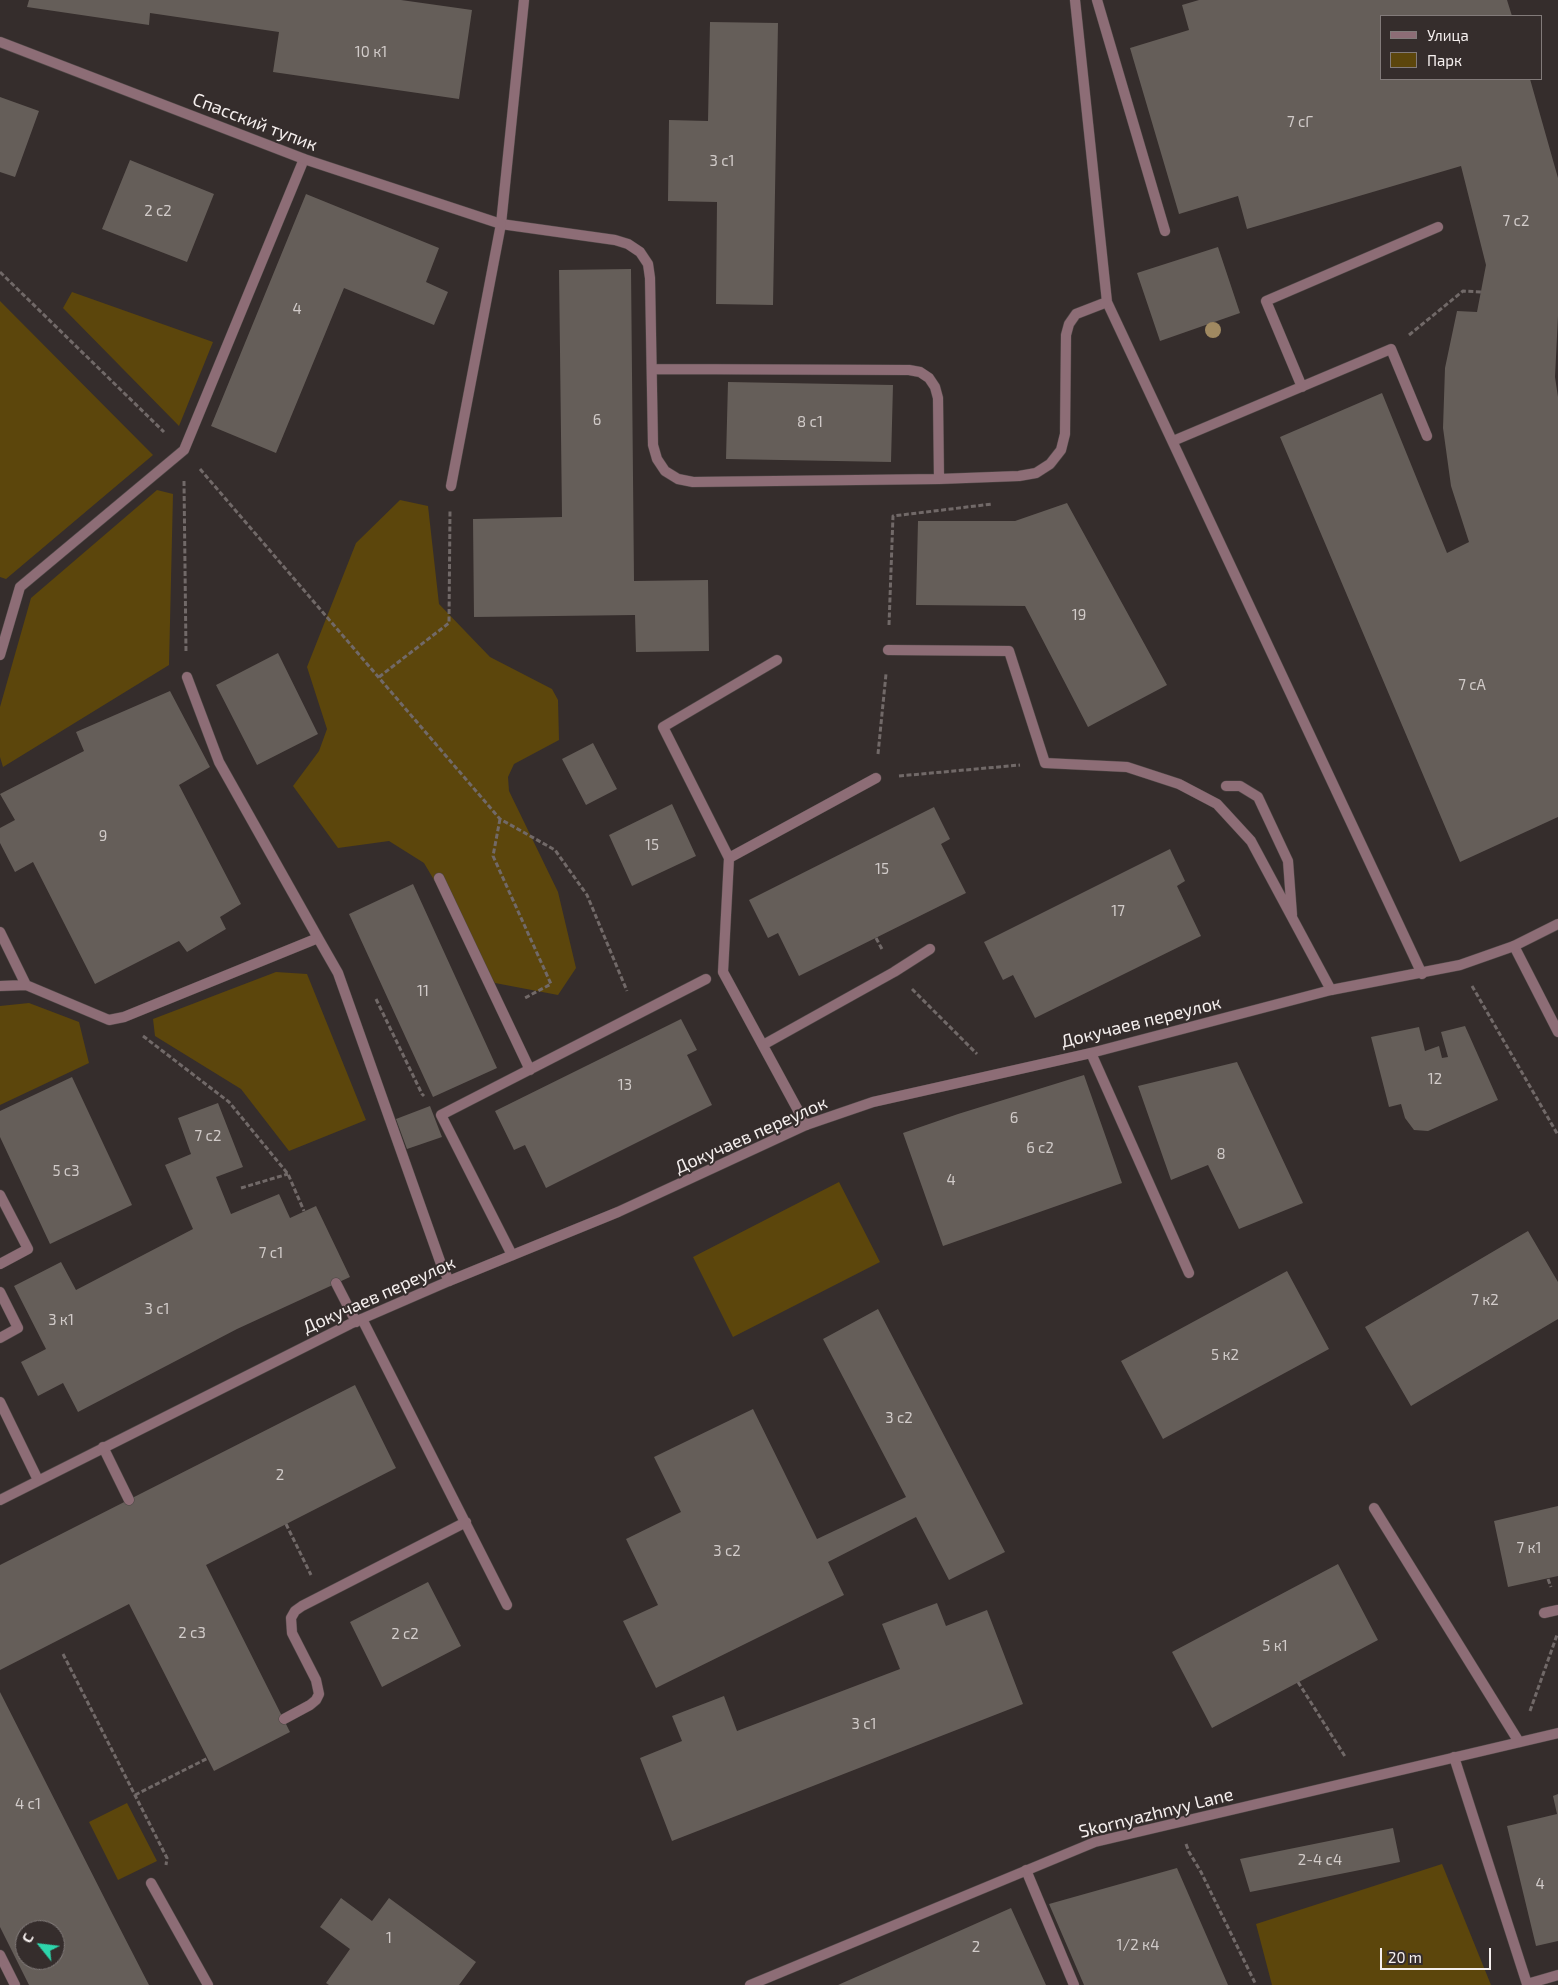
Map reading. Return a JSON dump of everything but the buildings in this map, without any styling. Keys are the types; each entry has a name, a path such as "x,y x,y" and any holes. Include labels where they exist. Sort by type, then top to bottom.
{"street":[{"path":"451,486 501,224 524,0"},
{"path":"1075,0 1107,302 1422,974"},
{"path":"1097,0 1164,231"},
{"name":"Спасский тупик","path":"0,42 304,159 501,224 615,240 628,244 640,252 648,264 650,278 654,445 657,459 665,472 678,479 692,482 939,479 1019,476 1036,473 1050,464 1061,450 1065,434 1066,335 1069,324 1076,314 1107,302"},
{"path":"0,655 20,588 184,450 304,159"},
{"path":"1302,387 1266,301 1438,228"},
{"path":"1173,441 1391,349 1427,436"},
{"path":"652,369 909,370 920,372 929,378 936,387 938,398 939,479"},
{"path":"888,650 1009,651 1045,763 1128,767 1179,784 1217,804 1251,841 1331,990"},
{"path":"777,660 664,727 729,858 723,972 806,1125"},
{"path":"187,676 219,762 338,973 441,1264 449,1281"},
{"path":"729,858 876,778"},
{"path":"1226,786 1240,786 1258,797 1288,861 1292,919"},
{"path":"439,878 530,1070"},
{"name":"Докучаев переулок","path":"0,1500 359,1320 618,1212 806,1125 873,1102 1091,1053 1331,990 1422,974 1460,965 1514,946 1558,924"},
{"path":"0,932 26,985"},
{"path":"0,986 26,985 109,1020 124,1017 318,938"},
{"path":"1514,946 1558,1032"},
{"path":"763,1045 894,972 930,949"},
{"path":"512,1255 441,1116 706,980"},
{"path":"1091,1053 1189,1273"},
{"path":"0,1195 28,1249 0,1264"},
{"path":"336,1283 359,1320 466,1522 507,1605"},
{"path":"0,1292 18,1328 0,1338"},
{"path":"0,1402 38,1480"},
{"path":"103,1447 129,1500"},
{"path":"1374,1508 1519,1742"},
{"path":"284,1719 310,1706 319,1694 316,1680 292,1633 290,1624 295,1611 466,1522"},
{"path":"1544,1613 1558,1610"},
{"name":"Skornyazhnyy Lane","path":"750,1985 1095,1842 1558,1733"},
{"path":"1454,1757 1527,1984 1558,1975"},
{"path":"1026,1870 1074,1985"},
{"path":"151,1883 208,1985"},
{"path":"0,1955 15,1985"}],"path":[{"path":"0,272 184,450 500,819 555,850 587,895 637,1015"},
{"path":"1391,349 1463,292 1481,292"},
{"path":"184,450 187,676"},
{"path":"379,677 449,624 451,486"},
{"path":"500,819 493,856 551,984 501,1011"},
{"path":"876,938 894,972 972,1047 992,1074"},
{"path":"1460,965 1558,1135"},
{"path":"372,991 422,1094 432,1102 441,1116"},
{"path":"124,1017 130,1026 229,1102 288,1174 304,1211"},
{"path":"240,1188 288,1174"},
{"path":"286,1524 321,1596"},
{"path":"1519,1742 1558,1628"},
{"path":"64,1654 168,1860 165,1867 154,1872 151,1883"},
{"path":"1298,1682 1360,1779"},
{"path":"135,1795 208,1758"},
{"path":"1188,1852 1202,1872 1256,1985"}],"green space":[{"path":"72,292 213,342 179,426 63,308"},
{"path":"0,301 153,455 6,579 0,577"},
{"path":"157,490 173,494 169,665 3,767 0,757 0,707 31,598"},
{"path":"400,500 428,506 439,604 490,657 552,689 558,700 559,740 514,764 508,777 509,791 558,892 576,968 558,995 495,983 424,863 389,841 338,848 293,786 319,751 327,729 307,667 356,543"},
{"path":"276,972 307,974 366,1120 289,1151 241,1089 155,1036 153,1019"},
{"path":"29,1003 79,1022 89,1063 0,1105 0,1006"},
{"path":"839,1182 880,1262 733,1337 693,1257"},
{"path":"127,1803 157,1861 118,1880 89,1822"},
{"path":"1442,1864 1491,1985 1272,1985 1256,1924"}]}
